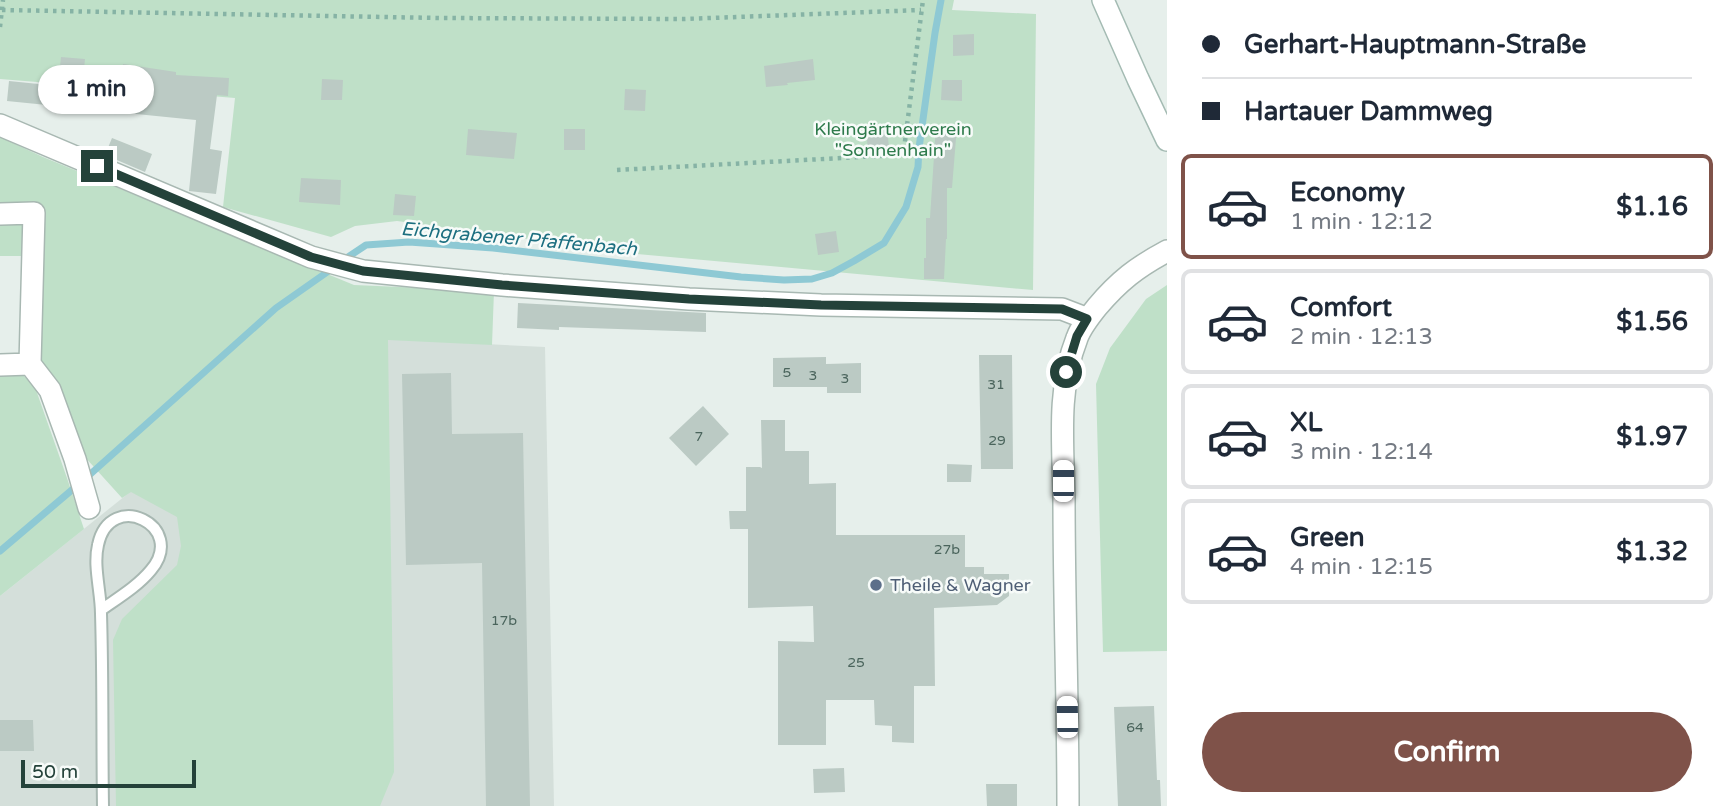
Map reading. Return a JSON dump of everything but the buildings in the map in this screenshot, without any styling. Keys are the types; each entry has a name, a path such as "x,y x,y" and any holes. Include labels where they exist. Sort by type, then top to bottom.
{"street":[{"path":"1103,0 1167,140"},
{"path":"0,125 321,260 356,269 502,285 689,299 821,305 1062,309 1087,319"},
{"path":"0,214 34,214 30,364 50,390 89,508"},
{"path":"1068,806 1063,400 1066,372 1077,336 1087,319 1116,285 1143,264 1167,251"},
{"path":"0,365 30,364"}],"lane":[{"path":"102,610 152,570 160,555 162,544 159,535 152,524 140,517 114,519 103,529 97,546 102,610 103,806"}],"path":[{"path":"0,27 3,0"},
{"path":"617,170 898,155 904,149 923,0"},
{"path":"2,10 425,18 684,19 921,9"}],"shaded area":[{"path":"325,336 545,347 554,806 0,806 0,596"}],"green space":[{"name":"Kleingärtnerverein \"Sonnenhain\"","path":"0,0 954,0 952,10 1036,14 1033,290 637,254 397,221 355,226 331,237 223,207 235,98 0,79"},
{"path":"0,137 354,285 494,291 492,345 388,340 394,772 380,806 116,806 113,640 122,619 177,565 181,546 177,517 131,492 122,498 84,456 57,388 37,355 41,256 0,256"},
{"path":"1167,285 1167,651 1103,652 1096,384 1110,348 1146,299"},
{"path":"0,375 23,375 35,387 84,529 0,596"}],"waterway":[{"name":"Eichgrabener Pfaffenbach","path":"342,261 366,245 409,242 493,248 741,277 812,279 832,273 884,243 906,207 918,167 941,0"},
{"name":"Eichgrabener Pfaffenbach","path":"0,551 276,308 333,268"}],"place":[{"name":"Theile & Wagner","path":"876,585"}],"route":[{"path":"97,166 311,257 363,271 689,299 821,305 1062,309 1087,319 1077,336 1066,372"}]}
